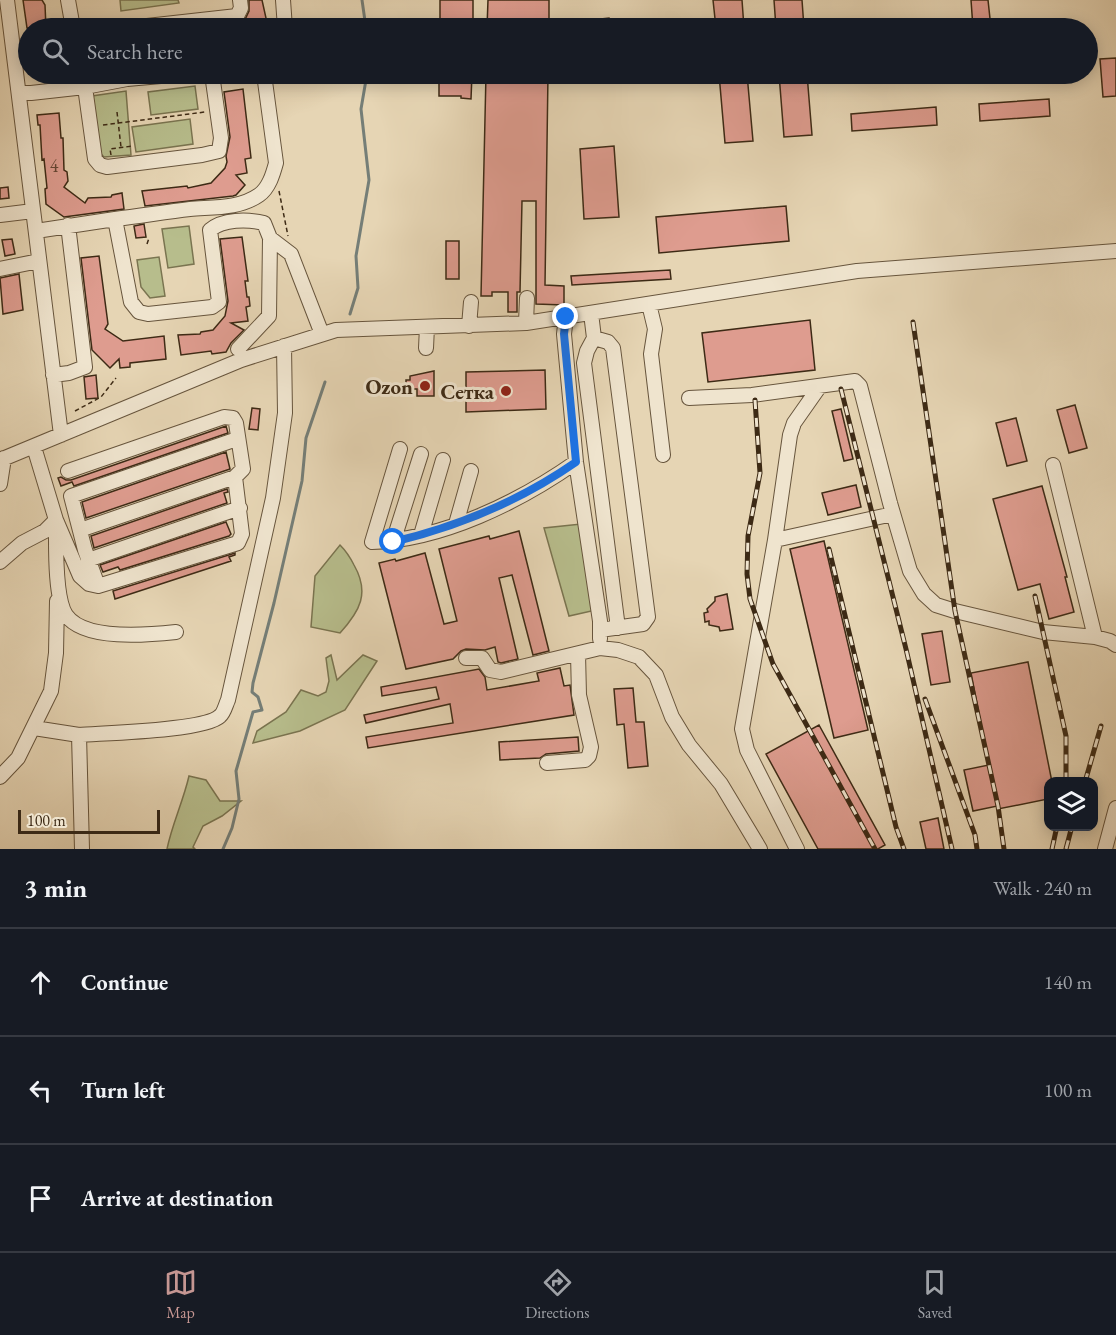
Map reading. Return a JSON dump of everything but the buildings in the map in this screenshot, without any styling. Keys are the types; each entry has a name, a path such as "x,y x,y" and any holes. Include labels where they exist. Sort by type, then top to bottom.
{"street":[{"path":"7,0 61,435"},
{"path":"68,0 71,18"},
{"path":"219,18 237,16 241,9 240,0"},
{"path":"284,0 285,18"},
{"path":"19,93 101,84"},
{"path":"85,87 95,159 100,165 112,167 219,151 221,138 213,84"},
{"path":"36,231 194,209 223,208 250,200 261,194 269,182 276,162 265,84"},
{"path":"0,215 33,211"},
{"path":"115,219 131,302 139,312 148,314 212,307 217,304 219,302 209,238 210,230 215,226 248,219 264,222 270,238 269,316 238,349"},
{"path":"53,375 69,373 85,367 68,225"},
{"path":"270,238 291,254 322,334"},
{"path":"0,484 2,459 241,360 336,330 526,323 856,271 1116,251"},
{"path":"0,269 39,261"},
{"path":"526,323 527,298"},
{"path":"470,326 471,302"},
{"path":"649,304 655,329 651,354 663,455"},
{"path":"591,313 594,338 586,351 584,363 618,628"},
{"path":"566,317 564,334 576,462 600,630 600,648"},
{"path":"426,348 427,327"},
{"path":"594,338 608,342 613,348 648,617 643,624 600,630"},
{"path":"34,728 79,735 188,727 210,722 221,716 228,699 273,498 285,413 284,346"},
{"path":"689,399 752,395 855,381 860,386 910,571 924,594 936,606 1043,632 1095,637 1114,642"},
{"path":"797,849 747,750 742,729 775,540 790,435 794,423 820,386"},
{"path":"68,471 224,417 233,418 236,423 243,470 235,477 80,530"},
{"path":"98,586 88,560 71,496 237,439"},
{"path":"34,447 56,520 80,576 89,584 98,586 238,543 242,534 235,477"},
{"path":"400,449 372,542 393,542 456,525 516,500 548,482 576,462"},
{"path":"393,542 421,454"},
{"path":"421,535 443,460"},
{"path":"1053,465 1095,637"},
{"path":"456,525 471,471"},
{"path":"88,560 240,508"},
{"path":"775,540 893,514"},
{"path":"0,562 21,543 45,531 56,520"},
{"path":"0,777 18,758 51,691 56,653 56,520"},
{"path":"57,584 65,614 76,624 90,630 116,635 176,632"},
{"path":"466,658 482,658 490,670 501,672 600,648 618,650 639,657 656,675 672,717 689,746 721,784 760,849"},
{"path":"547,763 585,760 589,756 591,747 579,695 578,654"},
{"path":"79,735 82,849"},
{"path":"1105,849 1116,808"}],"path":[{"path":"90,127 217,111"},
{"path":"117,112 121,148"},
{"path":"112,167 110,149 133,146"},
{"path":"269,182 280,192 291,254"},
{"path":"147,244 149,238"},
{"path":"75,411 100,397 116,378"}],"green space":[{"path":"120,0 178,0 179,3 121,11"},
{"path":"195,86 198,109 151,115 148,92"},
{"path":"126,91 131,155 104,157 98,151 92,96"},
{"path":"190,119 193,144 136,152 132,127"},
{"path":"189,226 194,264 168,268 162,229"},
{"path":"159,257 165,296 150,298 141,287 137,260"},
{"path":"581,524 596,610 569,616 544,528"},
{"path":"340,545 359,575 362,593 353,617 340,633 311,627 315,576"},
{"path":"331,655 337,680 363,655 377,661 345,710 300,731 253,743 257,731 286,712 301,690 318,696 326,692 329,681 326,658"},
{"path":"189,776 206,780 220,801 241,801 222,816 203,826 193,847 195,849 167,849 184,795"}],"waterway":[{"path":"362,0 365,18"},
{"path":"350,314 358,288 356,256 369,180 361,109 365,84"},
{"path":"223,849 232,828 239,799 236,771 253,712 262,710 258,697 252,692 253,683 302,481 306,438 325,382"}],"railway":[{"path":"913,322 955,611 998,806 1004,849"},
{"path":"841,389 906,649 952,849"},
{"path":"755,400 760,473 748,536 747,574 750,599 773,664 875,849"},
{"path":"829,549 896,827 904,849"},
{"path":"1035,596 1066,736 1066,777"},
{"path":"925,699 975,835 977,849"},
{"path":"1086,777 1101,726"},
{"path":"1052,849 1056,831"},
{"path":"1066,849 1071,831"}],"place":[{"name":"Ozon","path":"425,386"},
{"name":"Сетка","path":"506,391"}],"route":[{"path":"393,542 456,525 516,500 548,482 576,462 564,334 566,317"}]}
